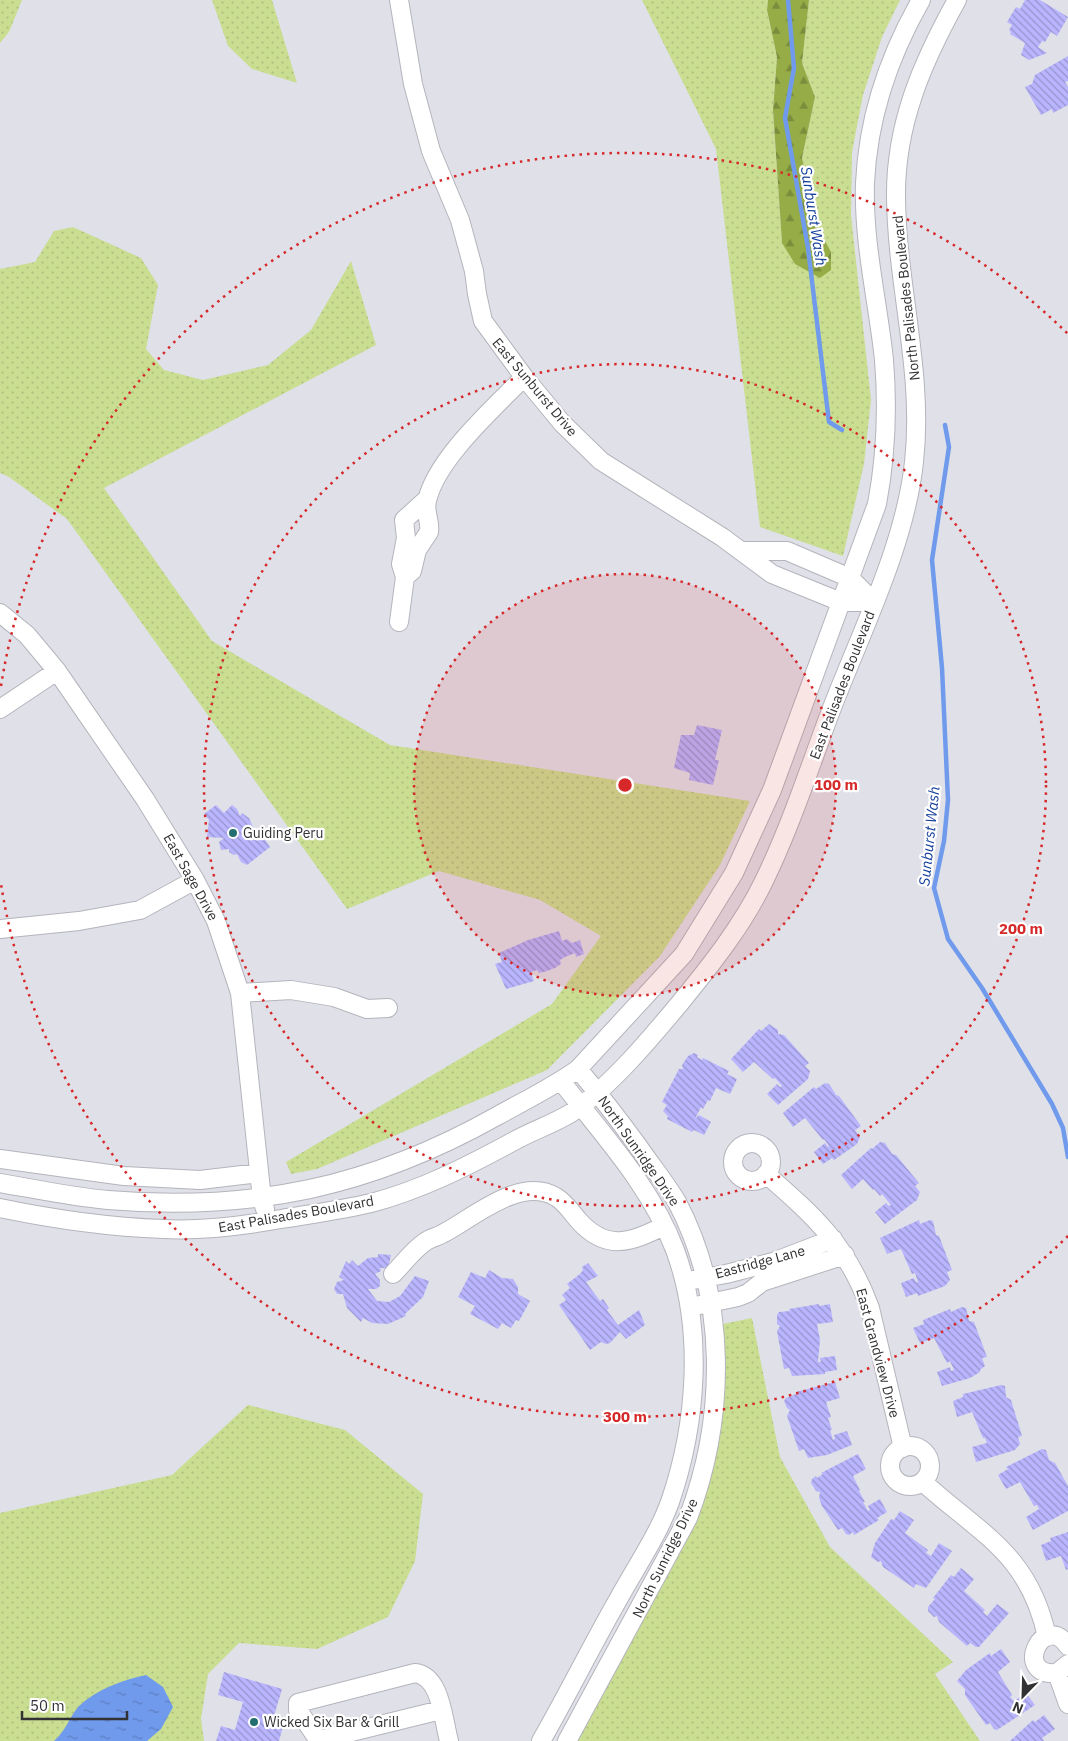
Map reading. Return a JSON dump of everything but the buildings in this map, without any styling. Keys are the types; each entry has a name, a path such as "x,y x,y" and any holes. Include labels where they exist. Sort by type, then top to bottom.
{"street":[{"name":"East Sunburst Drive","path":"399,0 413,84 431,151 462,228 474,271 477,294 484,321 524,377 562,423 601,461 743,551 772,574 841,602 874,602"},
{"name":"North Palisades Boulevard","path":"850,578 877,504 883,473 886,418 884,360 868,236 865,183 875,112 888,68 907,24 921,0"},
{"name":"North Palisades Boulevard","path":"874,602 908,504 918,418 913,348 899,248 896,196 900,152 907,111 919,73 957,0"},
{"path":"405,577 412,571 418,550 429,532 425,508 427,499 441,469 473,429 524,377"},
{"path":"399,622 405,577 401,564 406,538 404,520 427,499"},
{"path":"743,551 787,551 850,578 874,602"},
{"name":"East Palisades Boulevard","path":"0,1183 106,1200 160,1203 224,1203 262,1199 329,1186 419,1155 460,1137 561,1081 578,1068 684,954 734,873 772,790 850,578"},
{"name":"East Palisades Boulevard","path":"0,1208 115,1226 166,1229 221,1228 269,1221 375,1202 479,1161 571,1112 597,1092 655,1033 707,970 736,930 763,884 798,801 874,602"},
{"name":"East Sage Drive","path":"0,613 26,635 57,671 145,799 195,880 216,921 240,993 262,1199 269,1221"},
{"path":"0,709 57,671"},
{"path":"0,928 79,921 140,910 195,880"},
{"path":"240,993 291,990 334,996 367,1009 388,1008"},
{"name":"North Sunridge Drive","path":"567,1741 670,1553 699,1489 714,1423 717,1387 709,1303 704,1277 690,1232 677,1202 578,1068"},
{"name":"North Sunridge Drive","path":"541,1741 669,1504 688,1436 694,1359 690,1308 685,1282 674,1248 664,1226 623,1159 561,1081"},
{"path":"0,1159 124,1176 200,1180 259,1173"},
{"name":"East Grandview Drive","path":"766,1174 815,1217 845,1255 862,1286 870,1308 903,1448"},
{"path":"392,1274 425,1241 442,1235 480,1210 511,1195 536,1190 555,1196 597,1238 612,1242 637,1239 664,1226"},
{"name":"Eastridge Lane","path":"685,1282 772,1262 833,1239"},
{"name":"Eastridge Lane","path":"690,1308 738,1297 748,1293 762,1282 845,1255"},
{"path":"915,1447 921,1450 929,1459 930,1472 923,1482 910,1486 898,1482 893,1477 890,1463 897,1451 903,1448 915,1447"},
{"path":"923,1482 955,1511 989,1535 1015,1564 1024,1577 1042,1614 1047,1636"},
{"path":"1068,1646 1058,1637 1047,1636 1034,1648 1034,1659 1040,1669 1062,1668 1068,1704"},
{"path":"441,1710 319,1740 298,1710 298,1703 416,1673 425,1674 434,1684 441,1710 449,1741"}],"green space":[{"path":"0,0 22,0 9,32 0,43"},
{"path":"212,0 272,0 297,83 252,69 228,46"},
{"path":"642,0 768,0 767,10 777,57 773,110 782,243 831,253 818,228 802,158 815,97 802,63 809,0 900,0 882,37 863,95 852,152 851,215 871,400 864,464 843,556 760,527 716,149"},
{"path":"768,0 809,0 802,63 815,97 802,158 818,228 831,252 831,270 820,278 795,264 782,243 773,110 777,57 767,10"},
{"path":"73,227 141,258 158,285 146,349 164,370 203,380 268,365 311,330 351,261 376,345 104,488 212,641 390,745 750,801 720,865 660,956 547,1070 317,1169 291,1174 286,1162 552,1004 601,936 540,900 439,871 347,909 67,519 9,477 0,473 0,269 35,262 54,231"},
{"path":"752,1318 780,1457 830,1547 953,1662 935,1674 980,1741 575,1741 693,1519 712,1472 717,1431 718,1325"},
{"path":"248,1405 345,1430 423,1494 415,1561 388,1617 317,1649 239,1643 208,1674 201,1719 204,1741 0,1741 0,1513 172,1475"}],"water":[{"path":"146,1675 163,1687 173,1707 161,1729 147,1741 54,1741 62,1733 79,1706 86,1700 111,1686"}],"waterway":[{"name":"Sunburst Wash","path":"788,0 794,68 785,118 808,248 829,422 842,430"},
{"name":"Sunburst Wash","path":"945,425 949,447 932,560 942,668 948,800 944,841 934,888 948,939 982,988 1052,1104 1063,1128 1068,1157"}],"place":[{"name":"Guiding Peru","path":"233,833"},
{"name":"Wicked Six Bar & Grill","path":"254,1722"}]}
